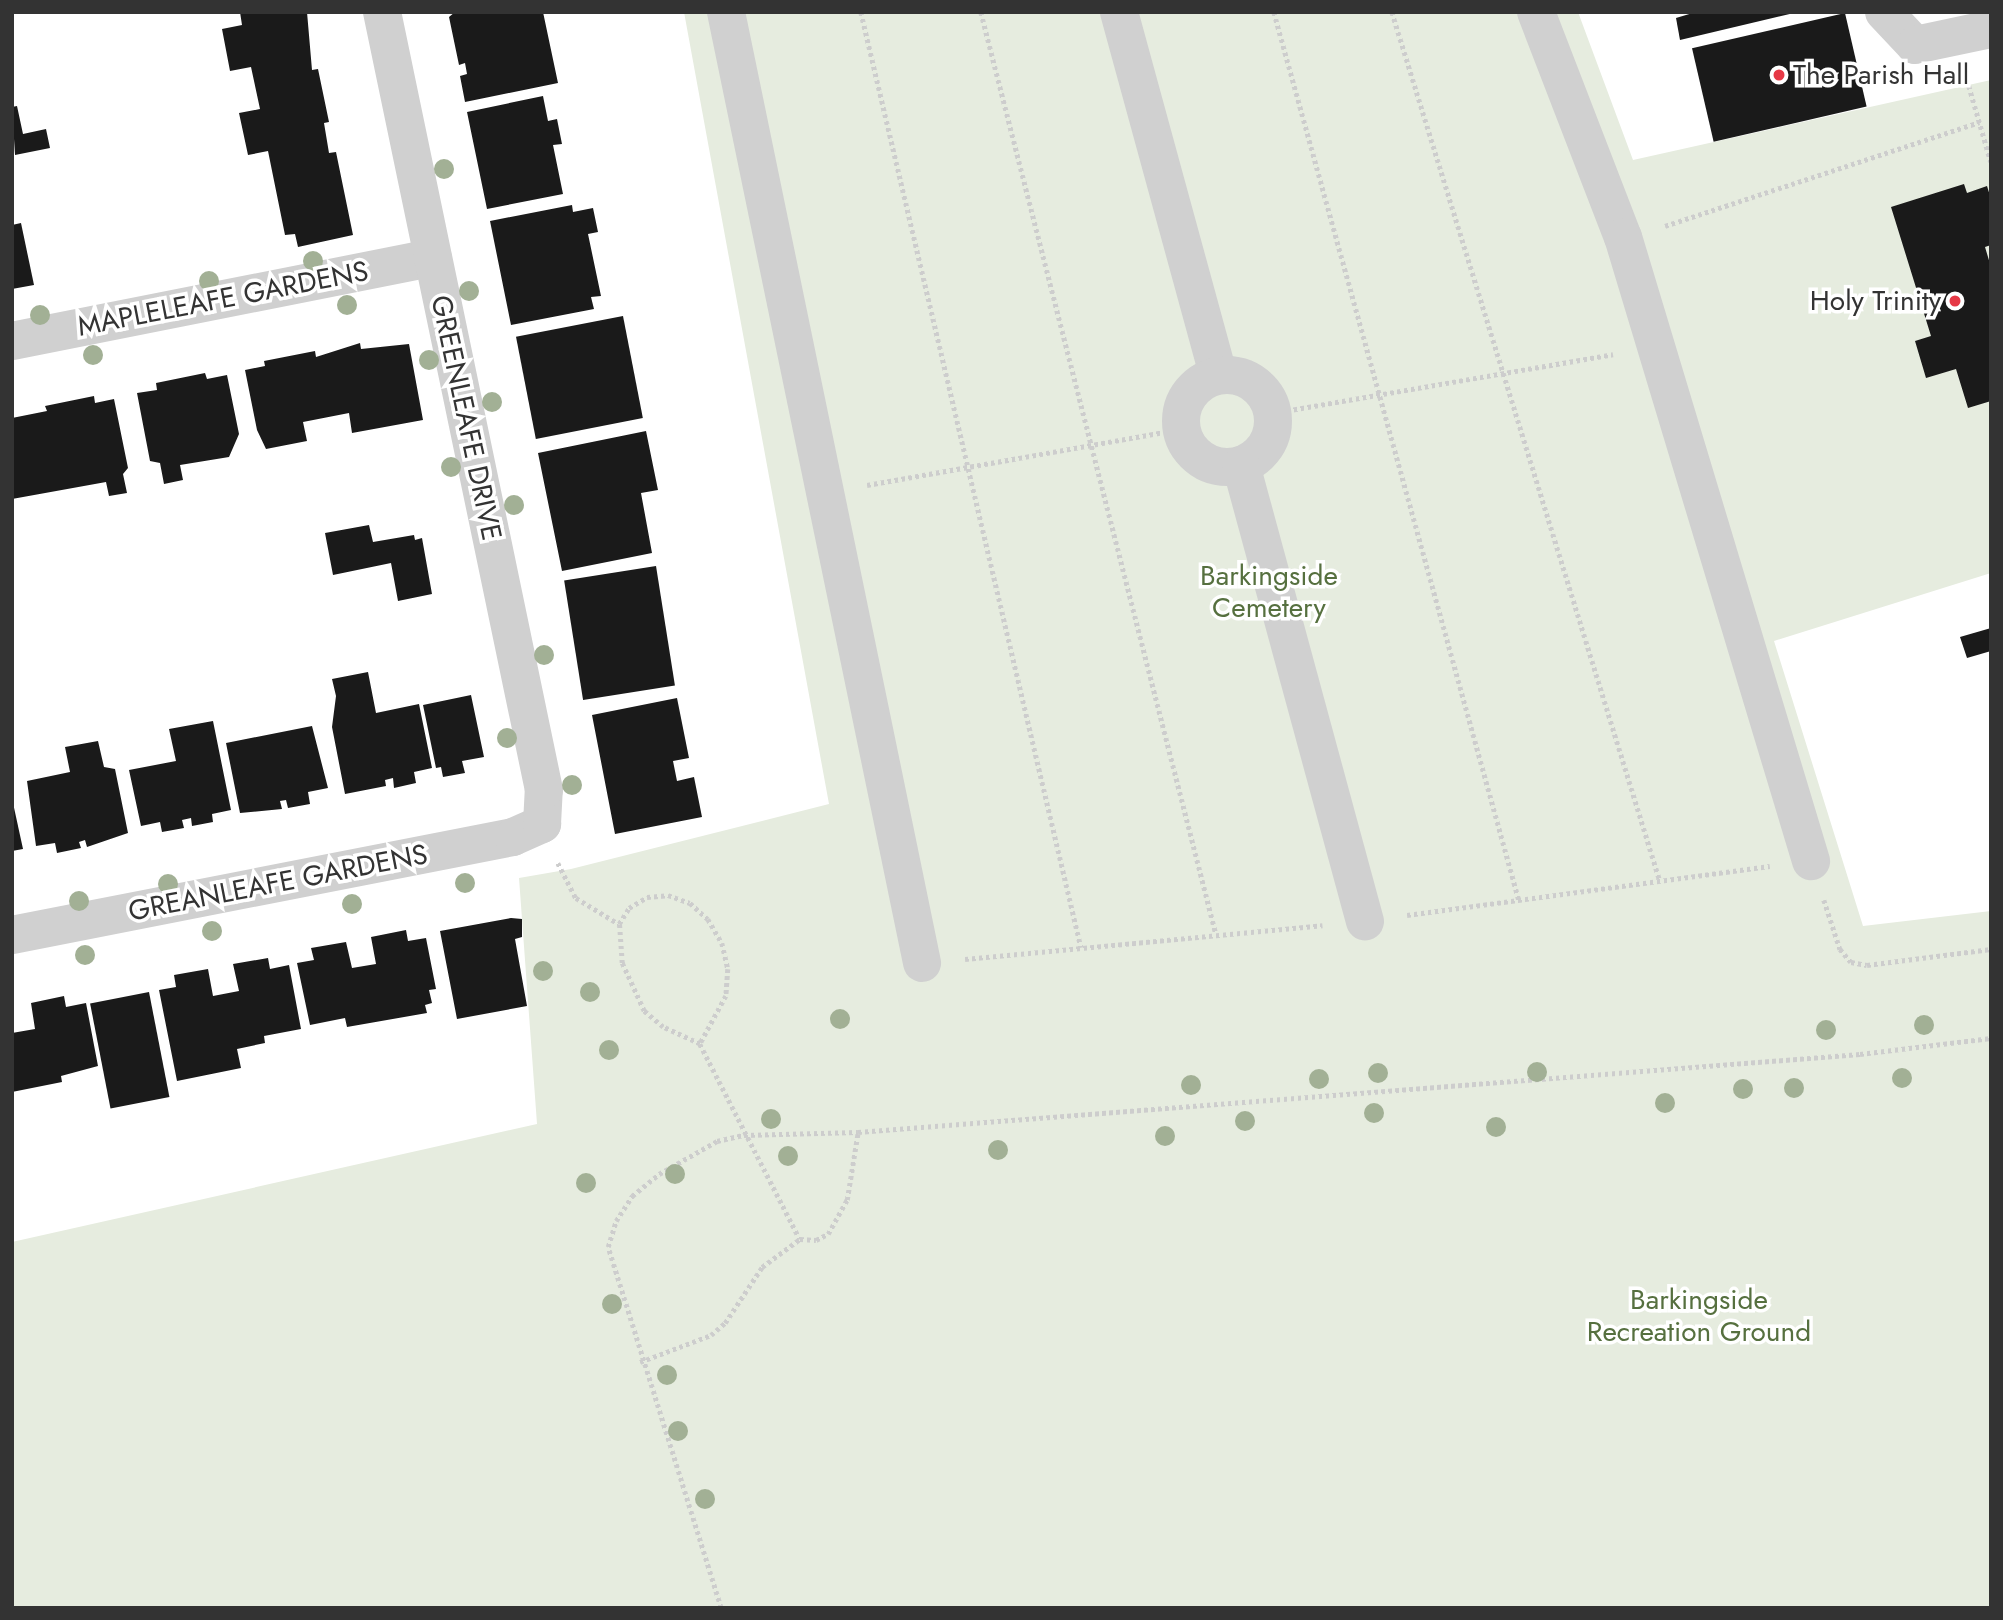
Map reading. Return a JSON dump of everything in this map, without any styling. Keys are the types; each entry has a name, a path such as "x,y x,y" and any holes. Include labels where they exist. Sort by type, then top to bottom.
{"street":[{"name":"GREENLEAFE DRIVE","path":"382,12 544,790 542,824"},
{"path":"726,12 922,963"},
{"path":"1119,12 1218,375"},
{"path":"1536,12 1623,237 1811,861"},
{"path":"1884,12 1915,45 1991,29"},
{"name":"MAPLELEAFE GARDENS","path":"12,341 433,258"},
{"path":"1218,375 1233,375 1253,383 1268,399 1273,413 1270,439 1253,459 1241,465 1226,467 1197,456 1181,429 1189,395 1204,380 1218,375"},
{"path":"1241,465 1365,921"},
{"name":"GREANLEAFE GARDENS","path":"12,935 513,837 542,824"}],"path":[{"path":"861,12 1082,947"},
{"path":"981,12 1216,934"},
{"path":"1274,12 1519,900"},
{"path":"1392,12 1661,881"},
{"path":"1965,74 1991,162"},
{"path":"1623,237 1979,122"},
{"path":"1273,413 1656,346"},
{"path":"825,493 1181,429"},
{"path":"1811,861 1840,949 1851,962 1867,965 1991,949"},
{"path":"700,1044 726,996 728,970 722,943 708,919 690,903 668,895 648,897 629,908 619,924 622,963 644,1011 663,1027 700,1044 744,1135 800,1239"},
{"path":"576,898 619,924"},
{"path":"721,1608 640,1362 608,1247 616,1221 632,1196 660,1174 717,1141 744,1135 858,1132 1846,1056 1991,1038"},
{"path":"640,1362 675,1352 711,1335 725,1323 762,1267 800,1239 816,1240 838,1224 852,1178 858,1132"}],"green space":[{"path":"684,12 1578,12 1633,160 1991,80 1991,573 1774,641 1863,926 1991,911 1991,1608 12,1608 12,1242 537,1124 519,878 571,869 829,804"}],"building":[{"path":"240,12 307,12 312,70 318,69 329,122 324,123 329,153 336,152 353,235 298,247 295,234 285,235 268,151 248,155 239,113 260,109 251,67 230,71 222,29 242,25"},
{"path":"455,12 543,12 558,83 465,102 460,76 467,74 465,63 459,65 449,17"},
{"path":"1696,12 1794,13 1680,40 1676,18"},
{"name":"The Parish Hall","path":"1845,13 1867,107 1714,142 1692,48"},
{"path":"543,96 548,121 557,119 562,144 553,145 563,194 487,209 467,112"},
{"path":"17,106 23,134 46,129 50,148 15,155 12,107"},
{"name":"Holy Trinity","path":"1964,184 1967,193 1987,186 1991,199 1991,245 1985,247 1991,267 1991,401 1968,408 1956,369 1926,378 1915,341 1931,336 1891,207"},
{"path":"572,205 573,212 593,208 598,232 588,234 601,296 591,297 594,309 511,325 490,221"},
{"path":"21,223 34,285 12,289 12,225"},
{"path":"623,316 643,418 536,439 516,337"},
{"path":"360,343 361,349 409,344 423,420 352,433 349,413 303,422 307,441 266,449 257,430 245,370 265,366 264,361 315,351 316,357"},
{"path":"205,373 207,379 227,375 239,434 229,457 180,465 183,480 164,484 160,463 150,461 137,393 157,390 156,383"},
{"path":"94,396 95,403 114,399 128,468 123,474 127,493 109,496 106,482 12,499 12,418 47,411 45,406"},
{"path":"646,431 658,490 641,493 652,553 562,571 538,453"},
{"path":"369,525 373,542 414,535 415,540 422,538 432,594 398,601 391,563 333,575 325,533"},
{"path":"656,566 675,686 583,700 564,581"},
{"path":"1991,628 1991,651 1967,658 1960,637"},
{"path":"368,672 376,713 419,704 432,768 414,772 416,783 394,788 393,778 385,780 386,786 345,794 332,727 336,696 332,679"},
{"path":"471,695 484,757 462,761 465,773 443,777 441,767 436,768 423,705"},
{"path":"677,698 689,758 673,761 677,781 694,777 702,817 615,834 592,715"},
{"path":"213,721 231,810 212,814 213,822 192,826 191,818 182,820 184,828 162,832 160,822 141,826 129,770 176,761 169,729"},
{"path":"312,726 328,788 308,792 310,804 288,808 286,800 280,801 282,809 240,813 226,743"},
{"path":"98,741 104,767 115,769 128,833 87,847 85,840 79,842 81,848 57,853 55,843 36,846 27,781 70,772 65,747"},
{"path":"12,804 23,849 12,851"},
{"path":"511,918 522,919 522,937 515,939 527,1006 457,1019 440,931"},
{"path":"406,930 408,941 426,938 436,989 429,990 432,1003 425,1005 427,1013 347,1027 345,1018 310,1025 297,963 314,960 311,948 346,942 352,968 376,964 371,937"},
{"path":"268,958 270,969 289,965 301,1029 264,1036 265,1043 237,1049 241,1068 177,1081 159,990 176,987 174,975 208,969 213,996 239,991 233,964"},
{"path":"149,992 169,1097 111,1108 90,1003"},
{"path":"64,996 66,1007 86,1003 98,1066 61,1076 62,1082 12,1092 12,1033 35,1029 31,1003"}],"place":[{"name":"The Parish Hall","path":"1779,75"},
{"name":"Holy Trinity","path":"1955,301"}],"park label":[{"name":"Barkingside Cemetery","path":"1269,592"},
{"name":"Barkingside Recreation Ground","path":"1699,1316"}]}
